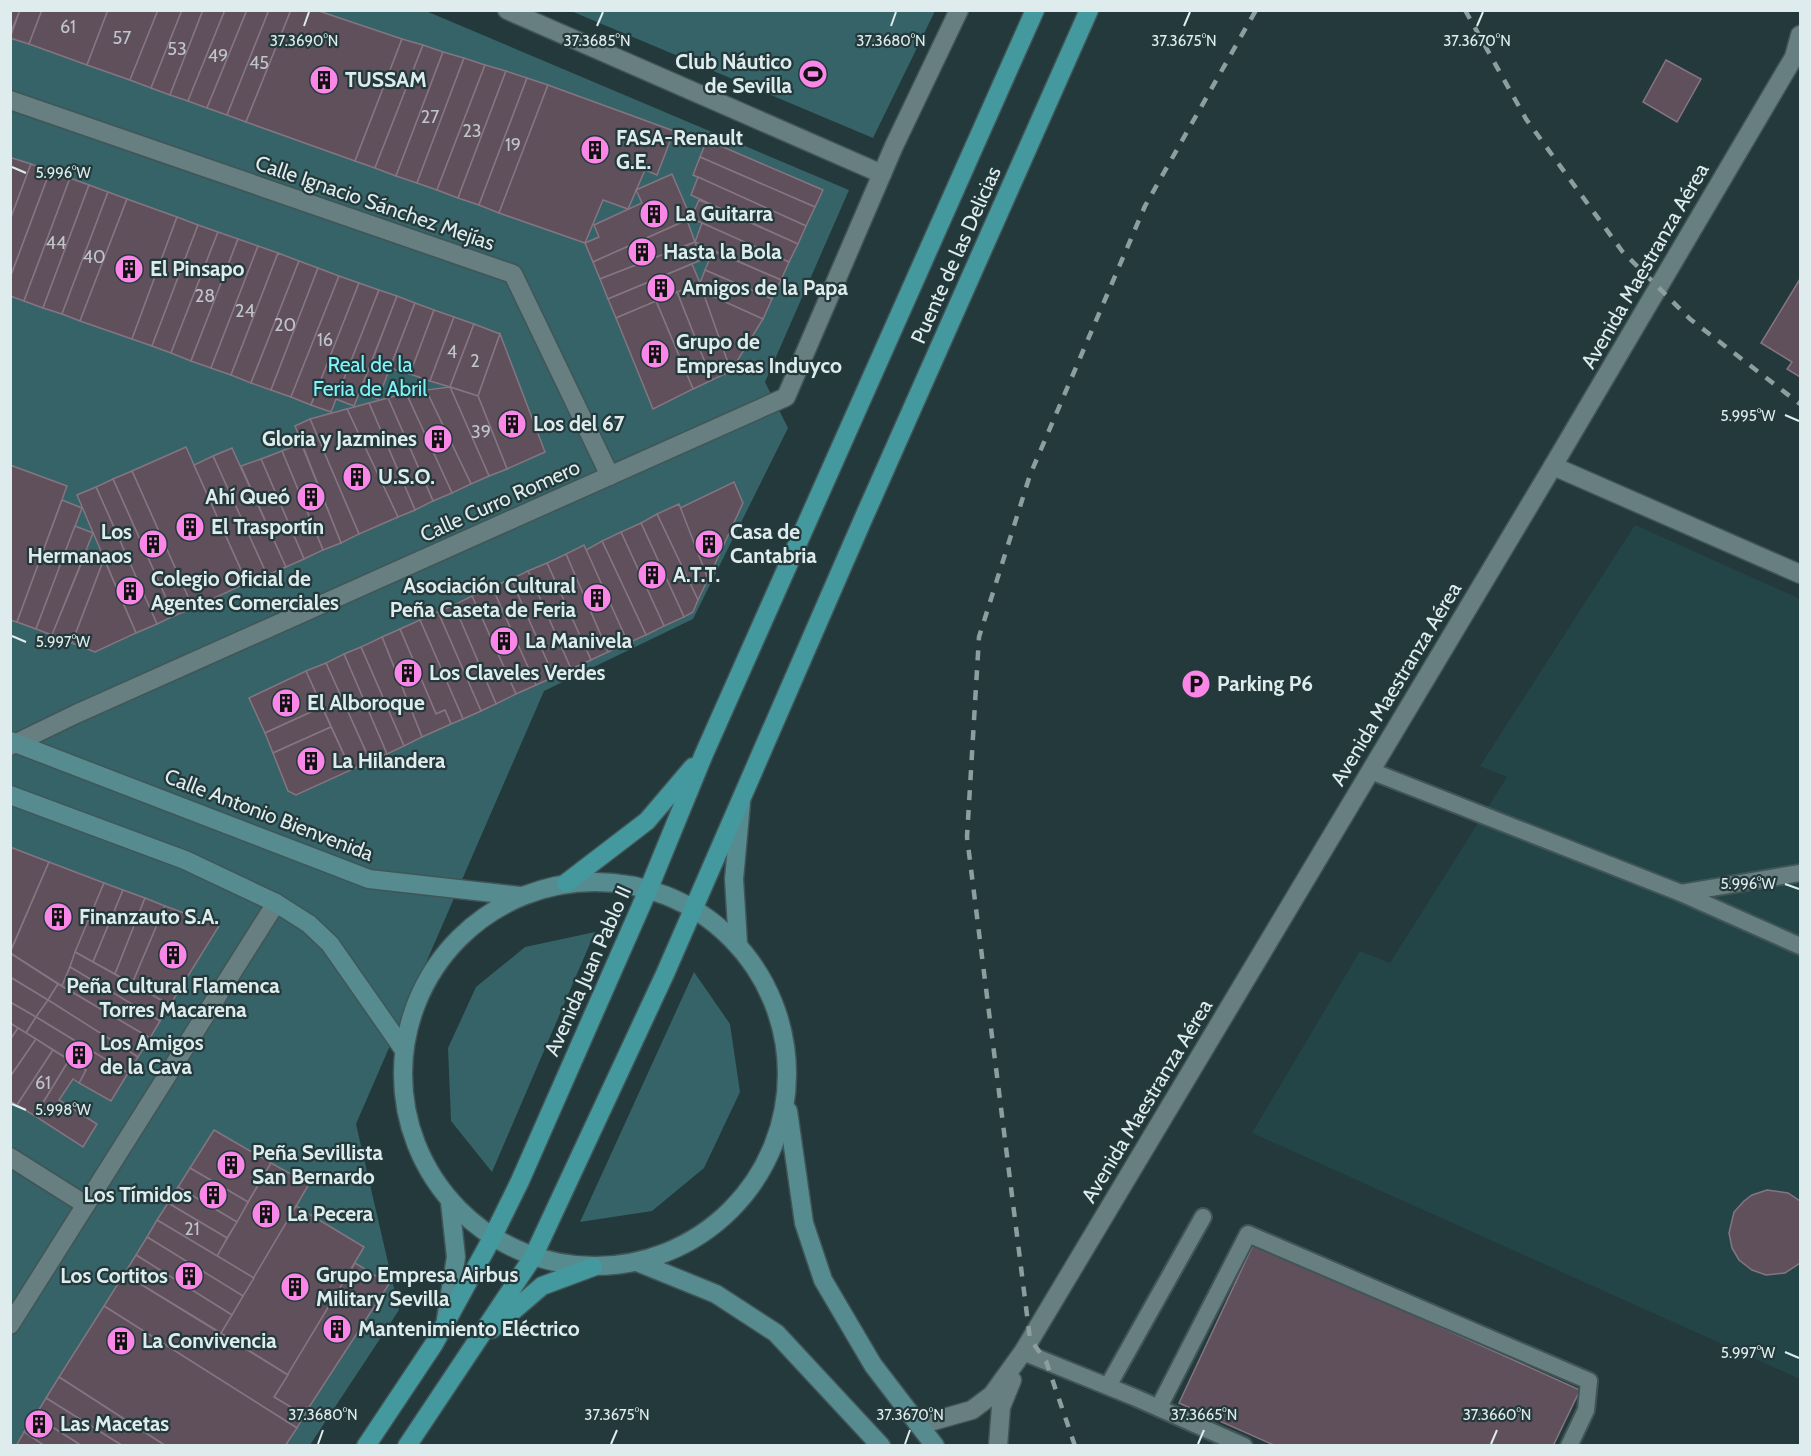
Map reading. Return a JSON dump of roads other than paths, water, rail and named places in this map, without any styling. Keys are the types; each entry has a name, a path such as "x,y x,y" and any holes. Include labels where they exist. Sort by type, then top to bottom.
{"main road":[{"name":"Puente de las Delicias","path":"819,499 1035,10"},
{"name":"Puente de las Delicias","path":"741,801 1089,10"},
{"name":"Avenida Juan Pablo II","path":"366,1446 445,1324 520,1181 649,888 704,754 819,499"},
{"name":"Calle Antonio Bienvenida","path":"12,743 369,879 520,896"},
{"path":"566,883 647,821 704,754"},
{"path":"10,795 185,860 276,903 309,924 330,944 404,1050"},
{"path":"407,1446 533,1257 665,974 741,801"},
{"path":"738,944 734,879 741,801"},
{"path":"475,1344 542,1286 593,1268 638,1262 670,1252 700,1236 749,1190 767,1161 780,1129 786,1096 787,1055 779,1015 762,977 738,944 718,924 694,908 649,888 621,882 594,880 566,883 520,896 476,922 441,958 417,1002 404,1050 405,1105 408,1115 421,1157 450,1202 492,1238 533,1257 593,1268"},
{"path":"786,1096 804,1223 824,1280 873,1365 935,1446"},
{"path":"445,1324 456,1257 450,1202"},
{"path":"638,1262 716,1294 776,1333 881,1446"}],"street":[{"path":"507,10 882,174"},
{"name":"Calle Curro Romero","path":"12,743 786,397 882,174 959,10"},
{"name":"Avenida Maestranza Aérea","path":"1023,1352 1797,54 1800,35"},
{"name":"Calle Ignacio Sánchez Mejías","path":"10,100 513,274 610,476"},
{"path":"1553,466 1800,574"},
{"path":"10,1325 276,903"},
{"path":"10,1157 86,1205"},
{"path":"919,1425 972,1410 992,1395 1023,1352"},
{"path":"999,1446 1001,1407 1023,1352"}],"lane":[{"path":"1371,771 1681,893 1800,946"},
{"path":"1681,893 1800,873"},
{"path":"1108,1386 1203,1217"},
{"path":"1159,1407 1248,1234 1589,1382 1586,1410 1569,1446"},
{"path":"1023,1352 1159,1407 1244,1446"}],"railway":[{"path":"1075,1446 1046,1361 1030,1339 967,837 979,637 1030,475 1145,206 1256,10"},
{"path":"1465,10 1526,119 1622,251 1690,319 1800,404"}],"place":[{"name":"Club Náutico de Sevilla","path":"813,74"},
{"name":"TUSSAM","path":"324,80"},
{"name":"FASA-Renault G.E.","path":"595,150"},
{"name":"La Guitarra","path":"654,214"},
{"name":"Hasta la Bola","path":"642,252"},
{"name":"El Pinsapo","path":"129,269"},
{"name":"Amigos de la Papa","path":"661,288"},
{"name":"Grupo de Empresas Induyco","path":"655,354"},
{"name":"Los del 67","path":"512,424"},
{"name":"Gloria y Jazmines","path":"438,439"},
{"name":"U.S.O.","path":"357,477"},
{"name":"Ahí Queó","path":"311,497"},
{"name":"El Trasportín","path":"190,527"},
{"name":"Los Hermanaos","path":"153,544"},
{"name":"Casa de Cantabria","path":"709,544"},
{"name":"A.T.T.","path":"652,575"},
{"name":"Colegio Oficial de Agentes Comerciales","path":"130,591"},
{"name":"Asociación Cultural Peña Caseta de Feria","path":"597,598"},
{"name":"La Manivela","path":"504,641"},
{"name":"Los Claveles Verdes","path":"408,673"},
{"name":"Parking P6","path":"1196,684"},
{"name":"El Alboroque","path":"286,703"},
{"name":"La Hilandera","path":"311,761"},
{"name":"Finanzauto S.A.","path":"58,917"},
{"name":"Peña Cultural Flamenca Torres Macarena","path":"173,955"},
{"name":"Los Amigos de la Cava","path":"79,1055"},
{"name":"Peña Sevillista San Bernardo","path":"231,1165"},
{"name":"Los Tímidos","path":"213,1195"},
{"name":"La Pecera","path":"266,1214"},
{"name":"Los Cortitos","path":"189,1276"},
{"name":"Grupo Empresa Airbus Military Sevilla","path":"295,1287"},
{"name":"Mantenimiento Eléctrico","path":"337,1329"},
{"name":"La Convivencia","path":"121,1341"},
{"name":"Las Macetas","path":"39,1424"}],"park label":[{"name":"Real de la Feria de Abril","path":"370,377"}]}
